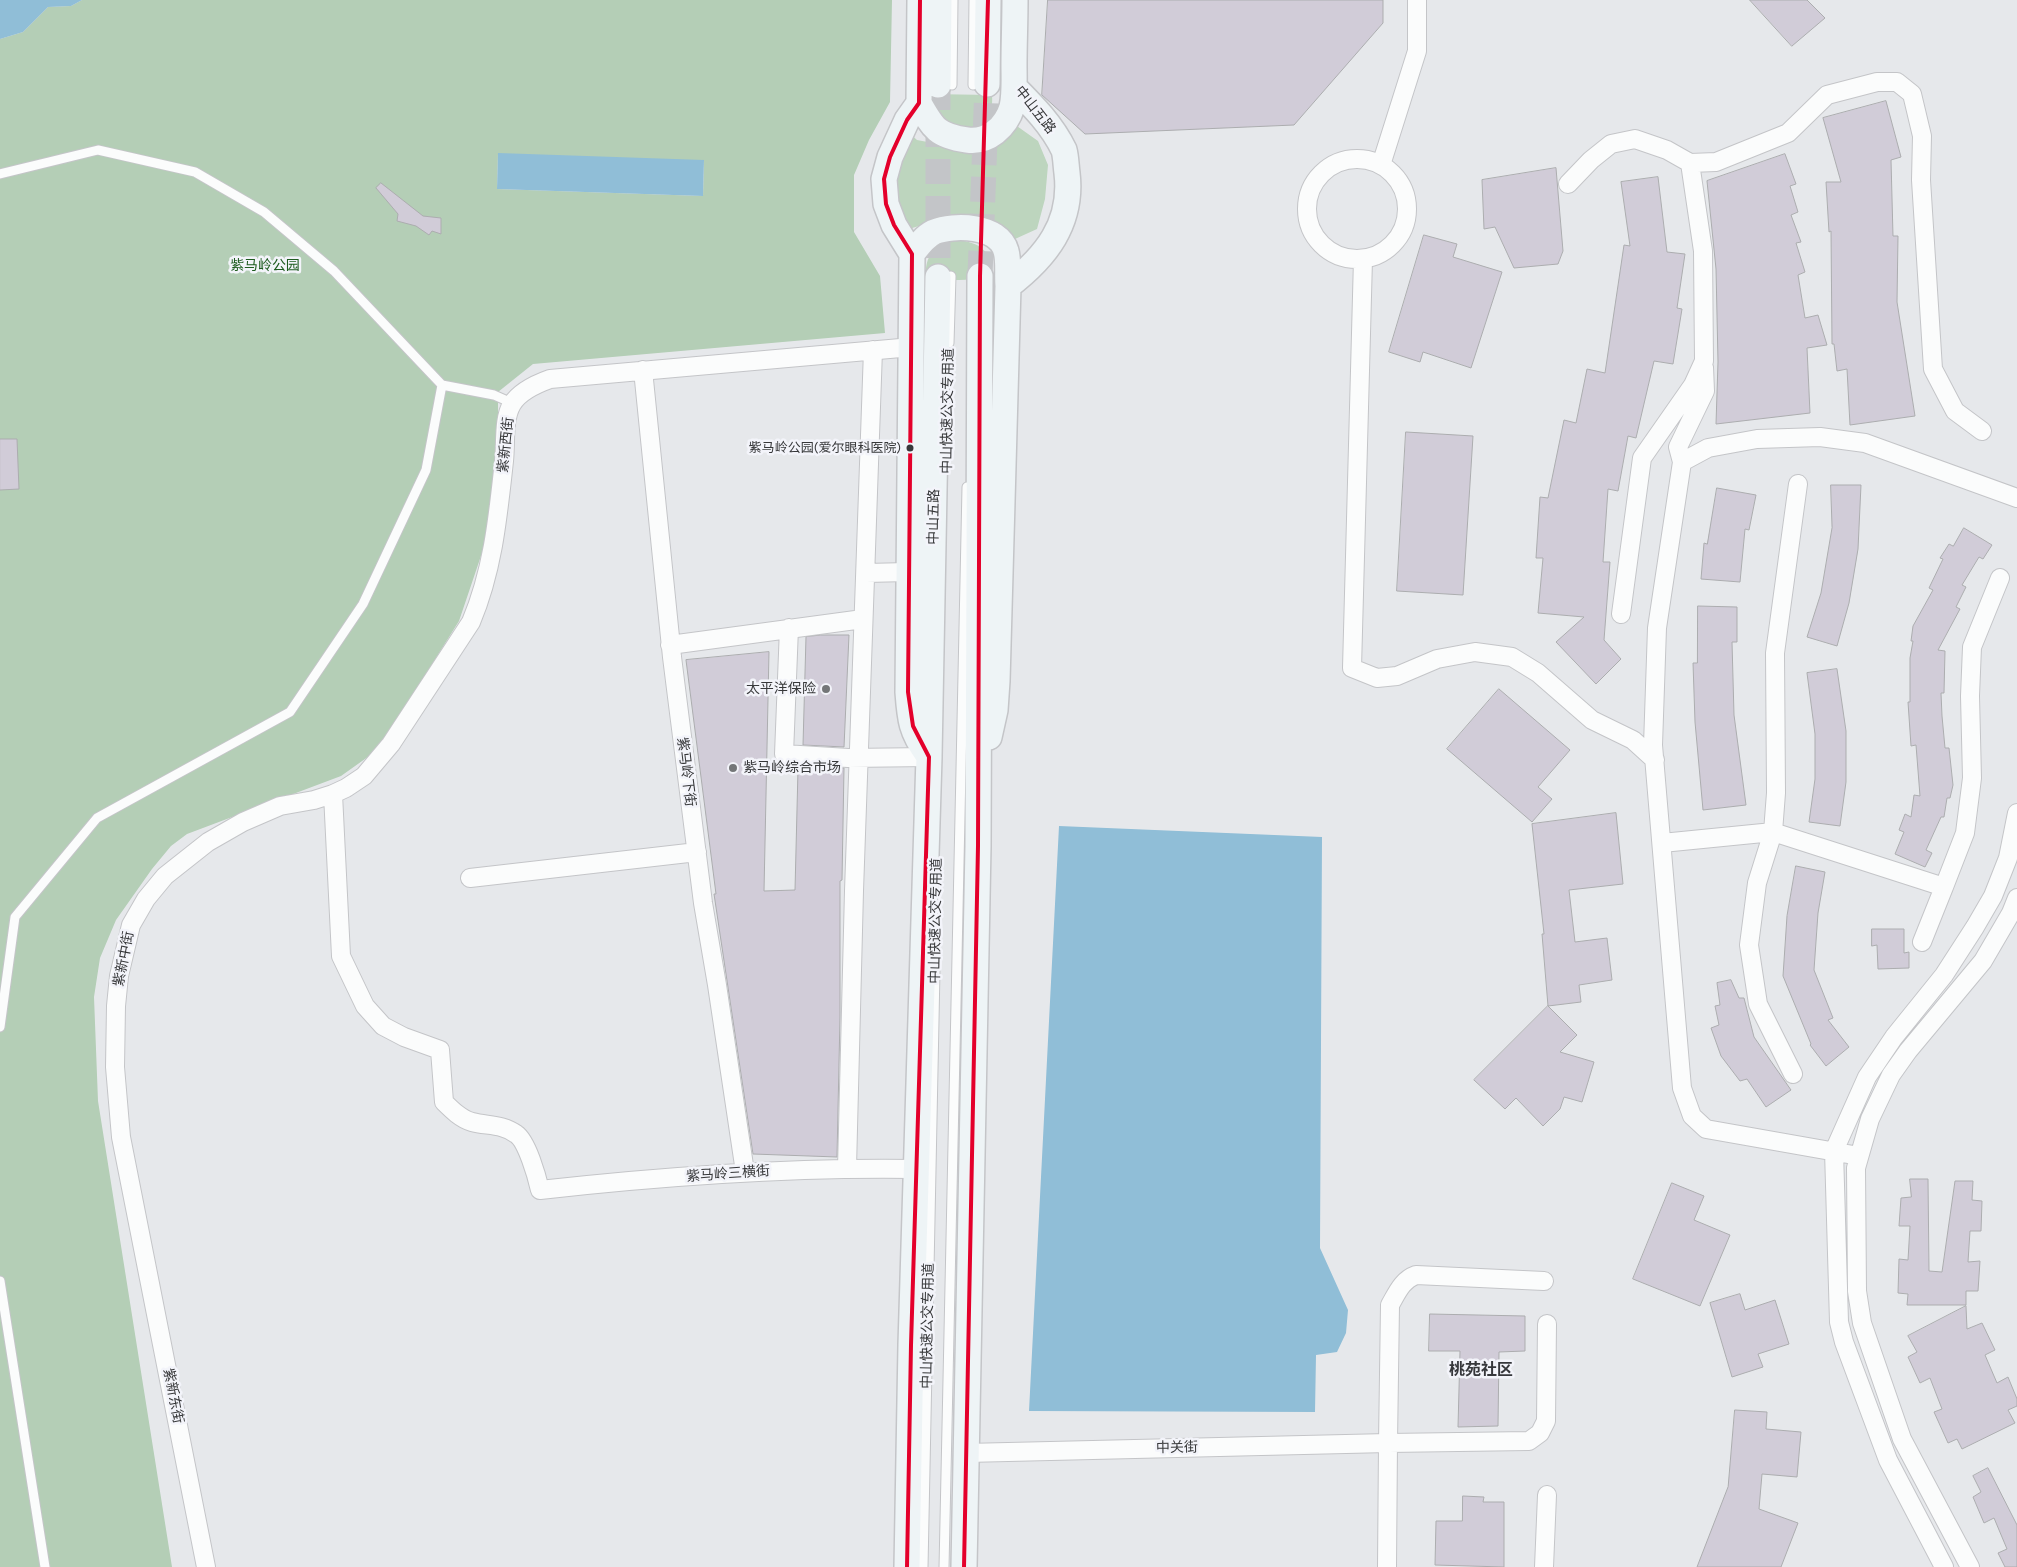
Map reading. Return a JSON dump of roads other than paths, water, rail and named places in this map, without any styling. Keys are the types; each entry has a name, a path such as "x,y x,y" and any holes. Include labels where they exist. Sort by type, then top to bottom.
{"main road":[{"path":"920,0 919,103 933,129 954,139 974,141 993,135 1004,124 1012,108 1014,87"},
{"path":"939,0 945,85"},
{"path":"980,85 988,0"},
{"name":"中山五路","path":"1008,286 1030,269 1052,244 1062,221 1069,188 1064,152 1048,124 1014,87 1015,0"},
{"path":"919,103 904,125 890,157 884,179 886,204 894,225 912,254 921,241 934,232 956,228 975,228 994,236 1006,250 1008,286 996,710 992,730 978,760"},
{"name":"中山五路","path":"912,254 908,692 910,720 916,738 929,757"},
{"name":"中山五路","path":"907,1567 944,276"},
{"path":"964,1567 978,760 976,276"}],"street":[{"path":"1381,165 1417,51 1418,0"},
{"path":"1568,184 1591,160 1611,144 1635,139 1667,150 1690,163 1716,162 1788,133 1827,95 1877,82 1897,82 1912,94 1922,136 1922,180 1933,369 1955,411 1982,431"},
{"path":"1354,159 1371,160 1381,165 1387,168 1399,180 1406,196 1408,214 1403,231 1393,245 1379,255 1364,260 1348,259 1333,254 1320,244 1309,223 1307,215 1308,199 1314,184 1324,172 1337,163 1354,159"},
{"path":"1690,163 1703,251 1704,391 1678,446 1682,462 1657,628 1653,745 1682,1088 1692,1116 1706,1129 1859,1156"},
{"path":"1364,260 1352,668 1376,678 1397,676 1437,659 1475,652 1512,658 1538,673 1592,720 1633,740 1655,760"},
{"name":"紫新西街","path":"340,791 364,776 392,744 471,622 485,583 493,548 505,459 508,413 512,403 533,386 550,379 912,347"},
{"path":"847,1168 854,891 873,350"},
{"path":"1621,614 1642,458 1693,385 1704,361"},
{"name":"紫马岭下街","path":"643,370 670,644 703,903 745,1172"},
{"path":"1682,462 1708,448 1756,439 1820,437 1865,443 2017,498"},
{"path":"1793,1074 1758,1004 1749,945 1757,883 1773,832 1776,793 1775,653 1798,484"},
{"path":"866,573 908,572"},
{"path":"1922,942 1965,833 1972,778 1970,696 1972,647 2000,578"},
{"path":"670,644 864,619"},
{"path":"789,628 784,754 848,758 929,757"},
{"name":"紫马岭三横街","path":"340,791 341,956 365,1006 383,1026 404,1038 440,1050 444,1102 456,1114 472,1122 498,1126 518,1134 526,1150 540,1190 633,1180 745,1172 847,1168 917,1169"},
{"name":"紫新中街","path":"138,1225 121,1137 115,1068 116,1006 120,976 131,925 146,899 165,876 208,842 243,822 280,806 314,800 340,791"},
{"path":"1944,1567 1888,1460 1844,1342 1839,1322 1834,1151 1867,1076 1894,1036 1944,975 1988,904 2008,858 2017,813"},
{"path":"1662,843 1773,832 1944,887"},
{"path":"470,878 697,852"},
{"path":"1970,1567 1902,1439 1862,1323 1857,1291 1856,1168 1870,1119 1891,1075 1908,1050 1983,961 2011,913 2017,898"},
{"name":"紫新东街","path":"138,1225 206,1567"},
{"path":"1387,1567 1390,1305 1401,1286 1409,1278 1416,1275 1544,1281"},
{"name":"中关街","path":"966,1453 1529,1441 1540,1434 1546,1421 1547,1324"},
{"path":"1544,1567 1547,1495"}],"lane":[{"path":"945,85 953,0"},
{"path":"974,0 980,85"},
{"path":"0,174 98,150 195,172 264,212 334,271 442,385 494,395 512,403"},
{"name":"中山快速公交专用道","path":"944,276 949,355"},
{"name":"中山快速公交专用道","path":"970,345 976,276"},
{"path":"0,1027 15,917 97,818 290,712 363,604 426,470 442,385"},
{"name":"中山快速公交专用道","path":"944,1567 967,475"},
{"name":"中山快速公交专用道","path":"923,1567 937,912"},
{"path":"0,1280 45,1567"}],"water":[{"path":"0,0 82,0 71,6 48,7 23,32 0,39"},
{"path":"498,153 704,160 703,196 497,189"},
{"path":"1059,826 1322,837 1320,1248 1348,1310 1346,1333 1337,1352 1316,1355 1315,1412 1029,1411"}],"tunnel":[{"path":"980,276 987,84"},
{"path":"938,85 938,277"}],"place":[{"name":"紫马岭公园(爱尔眼科医院)","path":"910,448"},
{"name":"太平洋保险","path":"826,689"},
{"name":"紫马岭综合市场","path":"733,768"}],"district":[{"name":"桃苑社区","path":"1481,1370"}],"park label":[{"name":"紫马岭公园","path":"265,266"}]}
